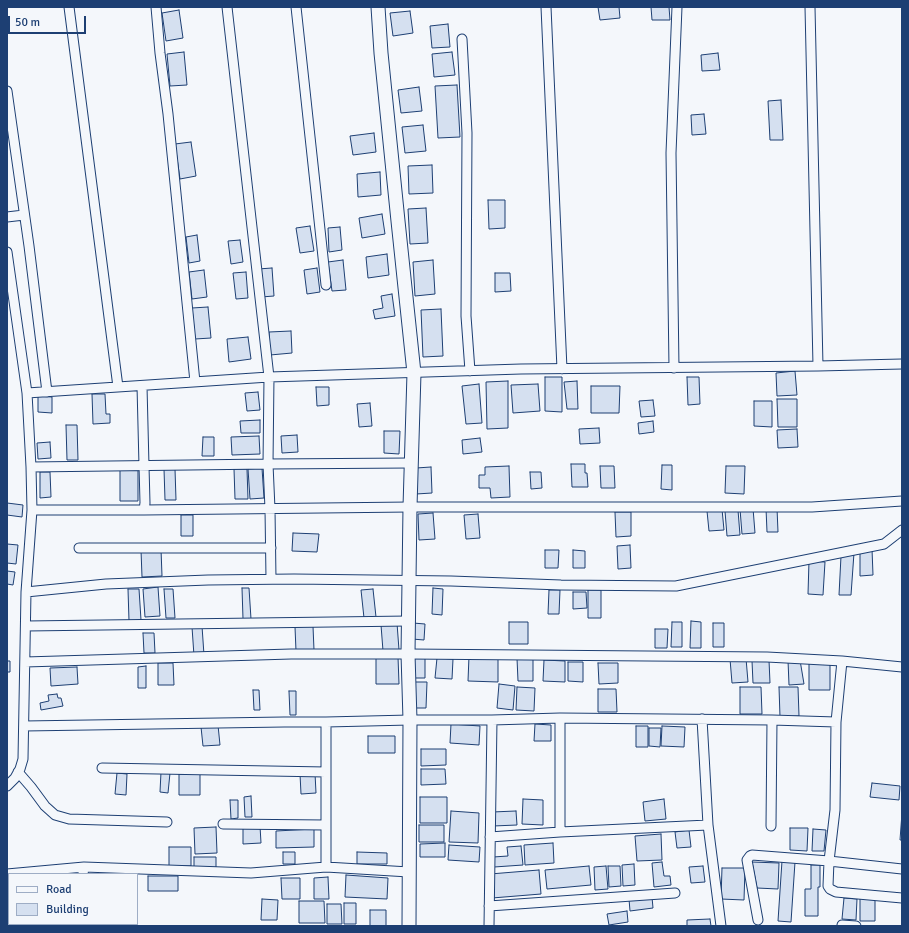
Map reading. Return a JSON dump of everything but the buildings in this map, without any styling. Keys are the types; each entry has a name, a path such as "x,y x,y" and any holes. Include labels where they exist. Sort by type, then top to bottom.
{"street":[{"path":"69,7 118,387"},
{"path":"156,7 195,382"},
{"path":"227,7 269,377 268,464 271,548 270,579"},
{"path":"296,7 326,285"},
{"path":"378,7 381,54 414,373 408,654 410,720 408,926"},
{"path":"546,7 562,369"},
{"path":"674,368 671,153 677,7"},
{"path":"810,7 818,366"},
{"path":"462,40 467,133 466,316 470,371"},
{"path":"7,91 47,392"},
{"path":"7,217 24,214"},
{"path":"7,252 27,393 32,510 26,592 23,758 15,778 7,786"},
{"path":"27,393 269,377 562,369 902,364"},
{"path":"142,386 144,510"},
{"path":"31,467 411,463"},
{"path":"32,510 410,507 812,507 902,501"},
{"path":"26,592 106,584 270,579 676,586 884,544 902,530"},
{"path":"80,548 271,548"},
{"path":"26,626 409,621"},
{"path":"25,662 276,655 408,654 767,657 842,661 902,667"},
{"path":"842,661 836,722 835,810 829,861 828,886 832,891 902,898"},
{"path":"24,726 560,718 836,722"},
{"path":"560,718 560,832"},
{"path":"702,719 708,825 722,926"},
{"path":"489,926 492,720"},
{"path":"771,826 772,720"},
{"path":"326,722 326,867"},
{"path":"102,768 326,772"},
{"path":"18,772 32,787 45,806 55,815 69,819 168,822"},
{"path":"223,824 325,825"},
{"path":"490,836 708,825"},
{"path":"758,920 747,860 752,855 902,869"},
{"path":"32,873 83,871 251,873 326,867 409,872"},
{"path":"489,906 675,893"},
{"path":"842,925 856,926"}]}
